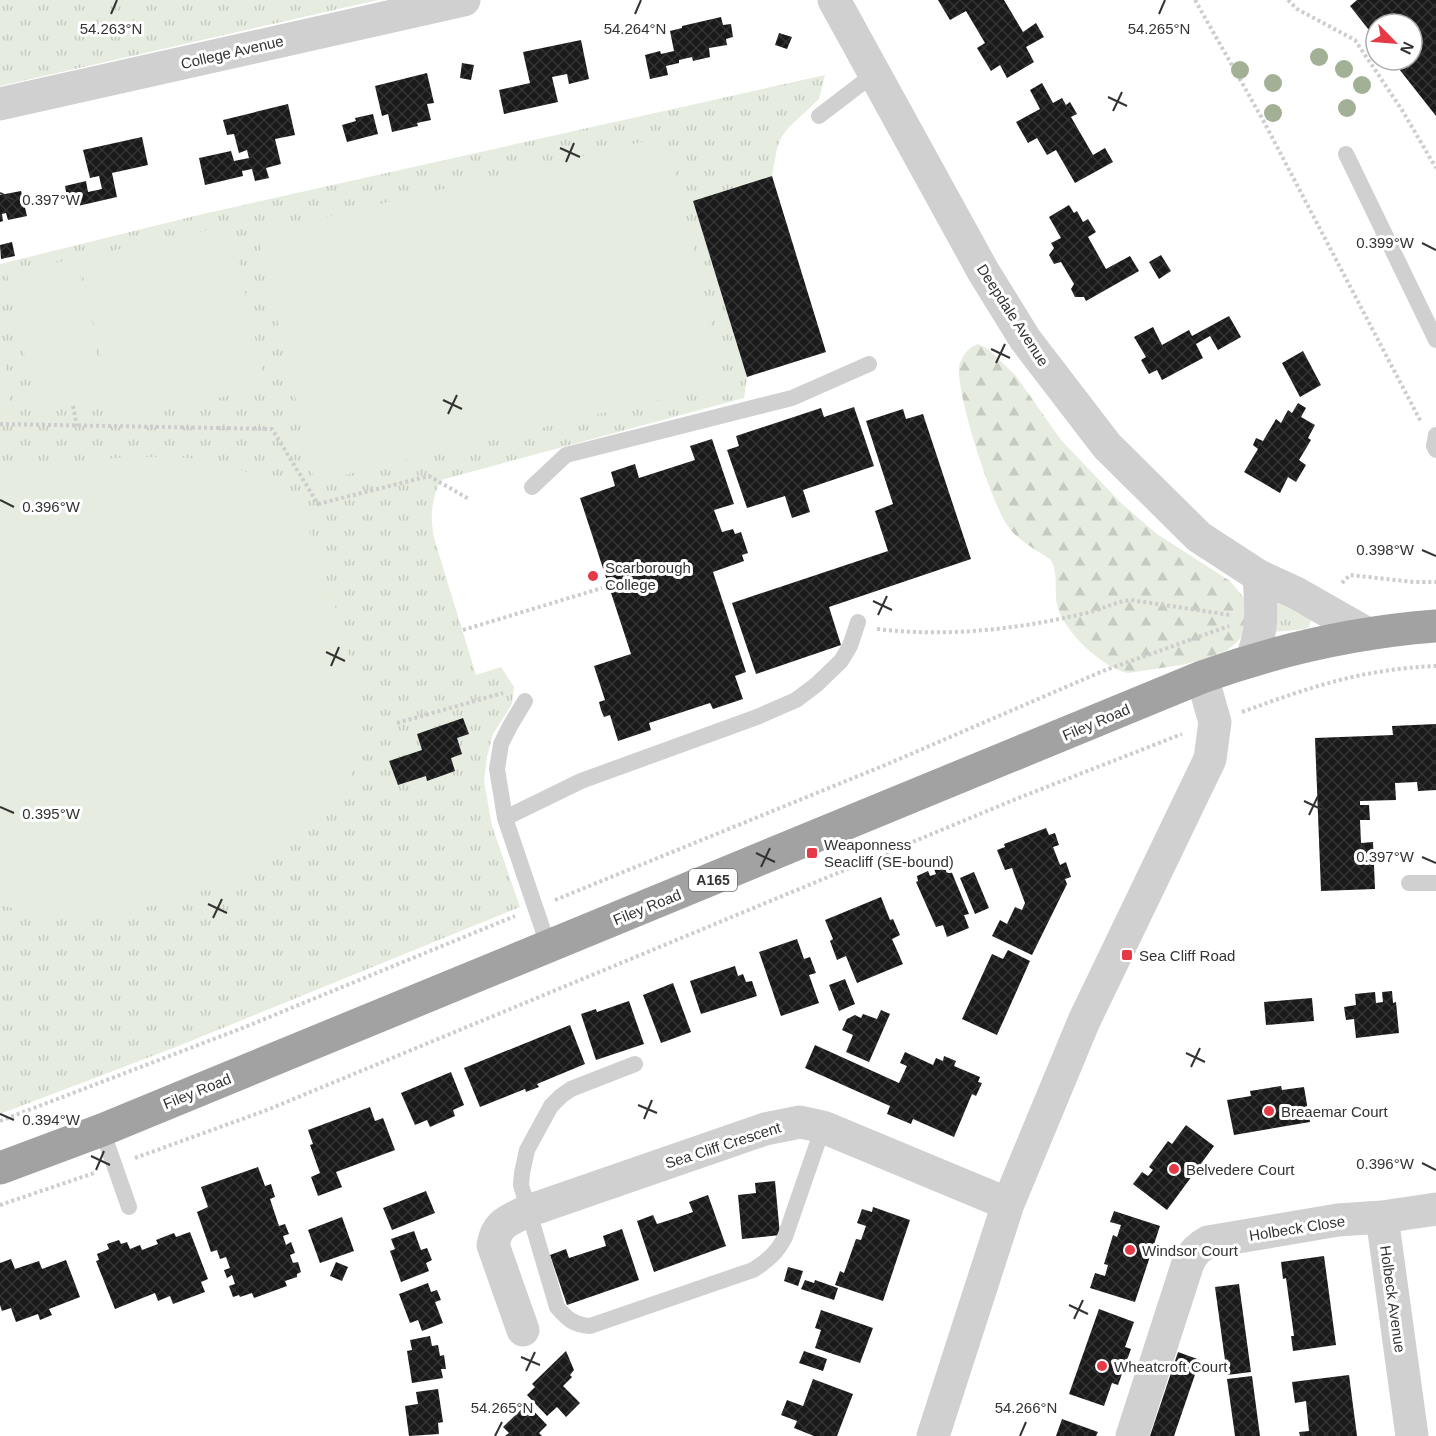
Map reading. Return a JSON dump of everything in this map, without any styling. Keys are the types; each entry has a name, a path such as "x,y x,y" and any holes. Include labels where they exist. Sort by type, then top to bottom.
{"highway":[{"name":"Filey Road","path":"0,1168 102,1131 1202,677 1251,660 1368,634 1436,626"}],"street":[{"name":"College Avenue","path":"0,104 464,0"},
{"name":"Deepdale Avenue","path":"834,0 983,271 1025,339 1107,446 1199,537 1259,576 1318,605 1368,634"},
{"path":"1251,660 1258,644 1253,620 1259,576"},
{"path":"933,1436 1008,1204 1084,1022 1210,759 1215,722 1202,677"},
{"name":"Sea Cliff Crescent","path":"516,1217 765,1128 800,1122 823,1127 1008,1204"},
{"path":"1382,1217 1436,1209"},
{"path":"516,1217 495,1234 493,1245 523,1330"},
{"name":"Holbeck Close","path":"1131,1436 1188,1263 1201,1245 1338,1220 1382,1217"},
{"name":"Holbeck Avenue","path":"1382,1217 1412,1436"}],"lane":[{"path":"819,116 874,74"},
{"path":"1347,154 1436,340"},
{"path":"532,487 566,455 792,398 869,364"},
{"path":"505,818 581,781 757,717 796,700 841,661 850,646 858,622"},
{"path":"525,702 501,744 497,770 505,818 548,945"},
{"path":"1409,883 1436,883"},
{"path":"635,1064 572,1089 551,1106 537,1128 524,1162 516,1217 557,1307 577,1325 590,1326 753,1270 768,1261 785,1238 823,1127"},
{"path":"102,1131 129,1207"}],"path":[{"path":"1195,0 1263,120 1435,444"},
{"path":"1288,0 1297,9 1355,40 1402,110 1436,168"},
{"path":"72,406 77,426"},
{"path":"0,424 272,429 318,504 429,476 469,499"},
{"path":"1318,605 1350,575 1436,582"},
{"path":"464,630 602,588"},
{"path":"858,622 869,628 905,632 970,632 1084,614 1117,602 1131,600 1253,620"},
{"path":"0,1121 245,1027 710,838 1103,671 1253,620"},
{"path":"0,1206 267,1110 1016,799 1215,722 1331,681 1378,671 1436,666"},
{"path":"397,723 510,692"}],"green space":[{"path":"0,0 378,0 0,86"},
{"name":"Scarborough College","path":"825,75 819,99 789,127 781,138 772,176 693,201 747,377 744,398 441,480 435,494 432,508 434,538 476,675 501,667 514,687 512,704 493,734 484,781 492,826 520,907 176,1047 0,1114 0,264 203,214"},
{"path":"667,136 725,384 315,482 257,233"},
{"path":"230,225 266,387 115,421 79,258"},
{"path":"76,258 107,398 38,414 7,274"},
{"path":"0,325 11,411 0,413"},
{"path":"978,344 988,349 1016,376 1061,440 1122,504 1157,534 1230,581 1244,598 1246,627 1241,638 1228,650 1181,665 1128,673 1118,670 1095,656 1075,636 1060,614 1056,599 1053,564 1050,559 1021,540 1007,525 992,494 976,448 963,401 959,368 965,353"},
{"path":"128,457 198,459 231,466 268,484 288,500 300,515 320,558 351,662 360,723 355,763 332,807 304,835 271,859 233,879 192,895 112,913 57,914 0,905 0,474 56,463"},
{"path":"1277,602 1311,620 1309,627 1274,632 1274,604"}],"building":[{"path":"938,0 1004,0 1023,32 1036,23 1044,37 1026,47 1034,62 1007,78 1000,65 991,71 977,48 985,43 966,11 950,20"},
{"path":"1357,0 1436,0 1436,116 1401,72 1424,72 1424,12 1364,12 1364,24 1350,6"},
{"path":"721,17 723,25 731,24 733,37 726,39 727,45 709,48 710,57 693,61 692,57 679,60 679,63 666,66 668,75 650,79 645,55 660,51 661,54 674,51 670,31"},
{"path":"779,33 792,37 787,49 775,45"},
{"path":"581,40 589,79 569,84 567,74 552,77 558,102 504,114 499,90 530,83 523,52"},
{"path":"462,63 474,65 471,80 460,78"},
{"path":"427,73 434,103 427,104 431,120 417,123 418,126 392,132 388,114 382,116 375,86"},
{"path":"1042,83 1053,103 1062,98 1066,105 1070,102 1077,114 1071,117 1093,155 1105,148 1113,162 1075,183 1056,150 1047,155 1037,138 1028,143 1016,122 1040,109 1030,90"},
{"path":"288,104 295,135 275,139 281,164 266,168 269,178 255,181 252,169 242,171 243,176 205,185 199,158 231,151 234,161 249,158 247,150 239,153 234,134 227,135 223,120"},
{"path":"373,114 378,134 347,142 342,125 356,121 355,118"},
{"path":"142,137 148,165 112,173 117,197 69,208 65,186 86,181 88,192 102,189 99,176 90,178 83,150"},
{"path":"772,176 826,352 747,377 693,201"},
{"path":"21,191 27,216 8,220 6,213 2,214 3,221 0,222 0,195"},
{"path":"1069,205 1074,213 1077,211 1083,222 1088,219 1096,232 1088,237 1106,269 1130,256 1139,271 1086,301 1084,297 1075,297 1071,289 1074,284 1061,262 1054,264 1049,255 1054,248 1051,243 1061,238 1049,217"},
{"path":"12,242 15,256 1,259 0,245"},
{"path":"1161,255 1171,271 1159,279 1149,262"},
{"path":"1229,316 1241,337 1218,350 1210,336 1196,344 1203,358 1162,380 1157,370 1149,374 1141,360 1146,357 1134,337 1153,327 1162,345 1189,330 1192,336"},
{"path":"1303,351 1321,385 1300,397 1282,363"},
{"path":"1298,403 1306,408 1301,417 1315,425 1308,438 1311,440 1299,460 1306,465 1296,482 1288,477 1280,493 1244,472 1258,449 1253,445 1256,438 1263,441 1276,419 1281,423 1288,410 1292,413"},
{"path":"854,407 874,466 803,490 810,512 792,518 785,496 747,508 727,450 739,446 736,436 821,408 824,417"},
{"path":"903,409 906,419 923,414 971,559 829,607 841,645 756,674 732,603 888,551 875,511 893,504 866,421"},
{"path":"712,439 734,504 714,510 722,532 733,529 735,534 741,532 748,553 742,555 744,561 713,572 746,672 735,676 743,699 713,709 710,703 649,723 651,730 618,741 610,715 604,717 601,710 599,702 605,700 594,666 631,654 580,498 615,486 611,472 635,464 639,478 695,460 690,446"},
{"path":"463,718 469,734 457,738 462,754 451,758 455,771 427,781 426,776 398,785 389,761 422,750 417,734"},
{"path":"1436,724 1436,790 1418,791 1417,782 1395,783 1396,800 1360,801 1360,805 1369,805 1370,820 1360,820 1361,843 1373,842 1375,889 1321,891 1315,738 1393,735 1392,726"},
{"path":"1046,828 1049,835 1055,833 1059,845 1053,847 1060,865 1066,862 1071,877 1065,879 1067,884 1032,955 992,936 1000,920 1007,924 1015,907 1022,910 1025,903 1012,868 1005,870 997,850 1005,847 1004,844"},
{"path":"946,864 948,869 950,868 969,914 964,915 969,928 947,937 943,925 936,927 916,882 918,881 917,876 928,871 930,876 936,874 934,869"},
{"path":"974,872 989,908 975,914 960,878"},
{"path":"881,897 890,920 893,919 900,935 892,939 903,964 857,983 846,956 837,960 830,941 833,939 825,920"},
{"path":"797,939 804,959 810,957 816,973 809,975 819,1003 781,1016 759,952"},
{"path":"1008,950 1030,961 997,1035 962,1019 992,954 1003,959"},
{"path":"735,966 738,976 743,974 746,982 752,981 757,996 701,1014 690,981"},
{"path":"845,979 855,1004 839,1011 829,985"},
{"path":"673,983 691,1032 661,1043 643,995"},
{"path":"1392,991 1393,1003 1396,1002 1399,1033 1356,1038 1354,1019 1346,1020 1344,1007 1356,1005 1355,994 1375,992 1376,1003 1383,1002 1382,992"},
{"path":"1312,998 1314,1021 1266,1025 1264,1002"},
{"path":"629,1001 644,1044 596,1060 581,1014 596,1009 597,1012"},
{"path":"881,1010 890,1014 869,1062 846,1052 853,1035 842,1030 847,1019 855,1015 861,1018 863,1014 877,1019"},
{"path":"570,1025 585,1064 537,1084 539,1087 526,1092 525,1089 480,1107 464,1068"},
{"path":"815,1045 899,1083 907,1066 900,1063 905,1052 933,1065 936,1058 943,1061 944,1056 956,1061 954,1066 980,1077 978,1082 982,1083 976,1096 972,1094 954,1137 913,1119 911,1124 887,1114 890,1106 805,1068"},
{"path":"451,1072 464,1105 453,1110 455,1116 430,1127 427,1120 415,1125 401,1093"},
{"name":"Breaemar Court","path":"1281,1086 1282,1090 1304,1087 1310,1122 1234,1135 1227,1100 1251,1096 1250,1091"},
{"path":"370,1107 375,1121 383,1118 395,1150 336,1172 342,1187 318,1196 311,1177 320,1173 310,1145 313,1144 308,1130"},
{"name":"Belvedere Court","path":"1186,1125 1214,1146 1167,1210 1133,1184 1142,1172 1148,1176 1153,1170 1149,1167 1168,1141 1172,1144"},
{"path":"258,1167 265,1186 271,1184 275,1197 270,1199 279,1226 285,1224 289,1234 283,1236 286,1245 291,1242 295,1253 290,1255 293,1263 298,1262 301,1272 297,1274 297,1277 285,1281 287,1286 254,1298 252,1293 233,1297 229,1286 235,1284 232,1275 227,1278 224,1270 230,1268 226,1257 220,1259 217,1250 211,1252 197,1212 208,1207 201,1187"},
{"path":"775,1181 780,1235 742,1239 738,1195 756,1193 755,1183"},
{"path":"426,1191 435,1213 392,1230 383,1208"},
{"path":"708,1195 726,1246 654,1272 637,1221 653,1215 657,1224 693,1212 689,1202"},
{"path":"873,1207 910,1220 883,1301 835,1285 840,1271 844,1273 856,1239 861,1240 866,1226 857,1223 862,1209 872,1212"},
{"name":"Windsor Court","path":"1114,1211 1160,1226 1135,1302 1090,1288 1095,1273 1105,1276 1108,1265 1104,1264 1113,1235 1117,1237 1121,1225 1110,1222"},
{"path":"342,1217 354,1251 320,1263 308,1230"},
{"path":"622,1229 639,1280 567,1305 550,1255 566,1249 569,1258 606,1246 603,1236"},
{"path":"414,1231 421,1250 427,1248 432,1260 426,1263 429,1271 401,1282 390,1251 395,1249 391,1239"},
{"path":"190,1232 208,1279 201,1282 205,1292 173,1304 170,1296 158,1301 155,1293 115,1309 96,1261 99,1260 97,1254 109,1249 107,1244 119,1240 121,1244 127,1242 130,1249 140,1245 142,1250 158,1244 156,1240 174,1233 176,1237"},
{"path":"1324,1256 1336,1345 1293,1351 1291,1336 1294,1336 1286,1278 1283,1279 1281,1262"},
{"path":"11,1259 15,1269 39,1261 42,1269 66,1260 80,1297 49,1309 52,1315 40,1320 38,1314 16,1322 11,1308 2,1311 0,1305 0,1263"},
{"path":"336,1262 348,1267 342,1281 330,1276"},
{"path":"788,1267 803,1271 798,1286 784,1281"},
{"path":"805,1280 814,1283 815,1280 838,1288 834,1300 801,1289"},
{"path":"428,1283 431,1292 437,1290 441,1300 435,1302 443,1323 422,1331 418,1320 410,1323 399,1294"},
{"path":"1239,1284 1251,1372 1227,1375 1215,1287"},
{"name":"Wheatcroft Court","path":"1099,1309 1134,1322 1125,1347 1131,1349 1118,1385 1112,1383 1104,1406 1069,1394"},
{"path":"821,1310 873,1328 860,1363 815,1348 821,1330 815,1328"},
{"path":"430,1336 432,1346 438,1345 440,1356 444,1355 446,1369 441,1369 443,1378 412,1383 407,1351 412,1350 410,1340"},
{"path":"566,1351 574,1370 570,1375 572,1377 563,1386 580,1403 566,1417 557,1407 547,1416 527,1395 535,1387 532,1384"},
{"path":"804,1351 827,1359 823,1371 799,1363"},
{"path":"1178,1352 1200,1360 1174,1436 1150,1436"},
{"path":"1349,1375 1357,1436 1300,1436 1299,1432 1309,1431 1306,1401 1295,1403 1292,1382"},
{"path":"1252,1376 1260,1436 1235,1436 1227,1379"},
{"path":"813,1379 853,1394 837,1436 814,1436 794,1428 797,1421 781,1415 787,1400 803,1406"},
{"path":"438,1389 443,1422 438,1423 439,1434 409,1436 405,1406 418,1404 416,1392"},
{"path":"527,1404 547,1425 539,1433 542,1436 505,1436 509,1433 503,1427"},
{"path":"1062,1419 1098,1432 1096,1436 1056,1436"}],"place":[{"name":"Scarborough College","path":"593,576"},
{"name":"Weaponness Seacliff (SE-bound)","path":"812,853"},
{"name":"Sea Cliff Road","path":"1127,955"},
{"name":"Breaemar Court","path":"1269,1111"},
{"name":"Belvedere Court","path":"1174,1169"},
{"name":"Windsor Court","path":"1130,1250"},
{"name":"Wheatcroft Court","path":"1102,1366"}]}
